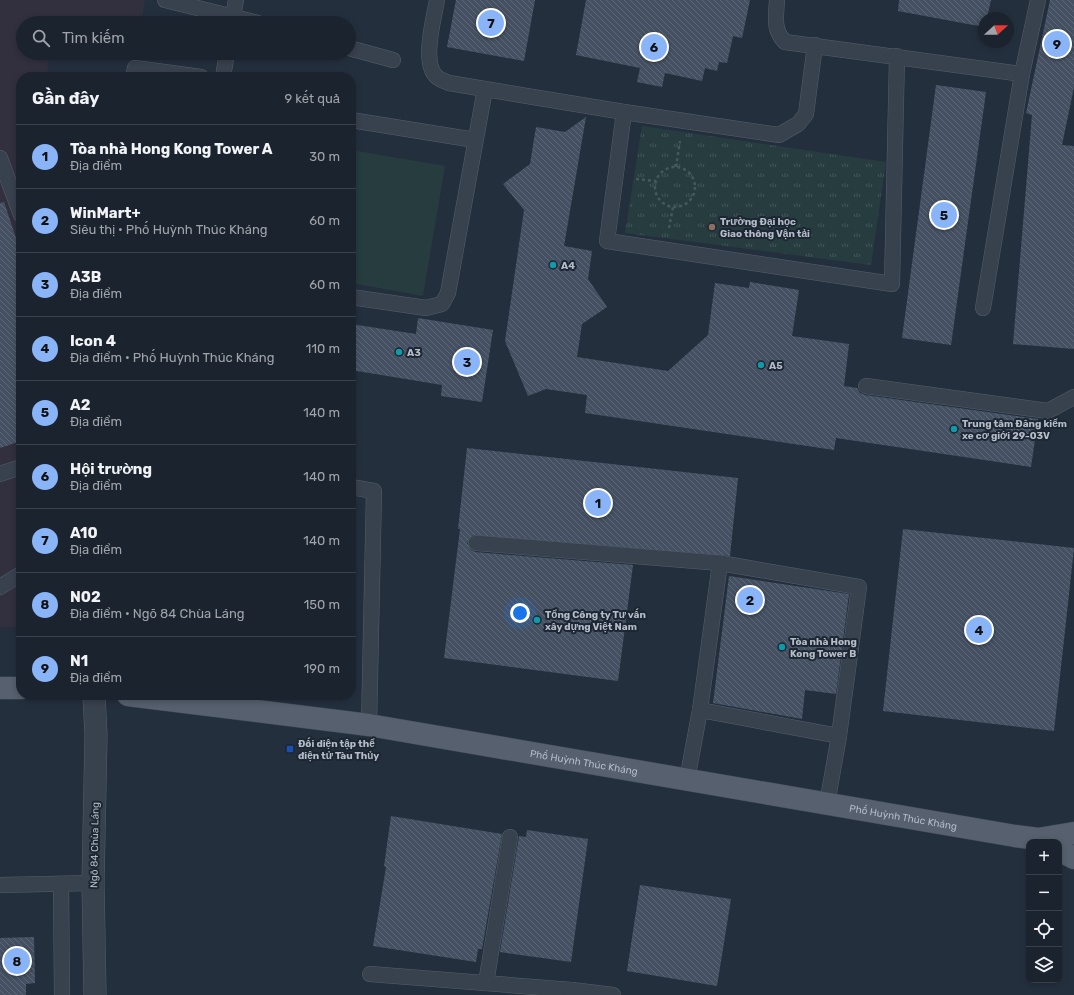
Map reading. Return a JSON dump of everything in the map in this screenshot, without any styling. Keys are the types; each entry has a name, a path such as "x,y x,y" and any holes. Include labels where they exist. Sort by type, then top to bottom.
{"main road":[{"path":"0,688 16,688"},
{"name":"Phố Huỳnh Thúc Kháng","path":"167,700 369,726 1029,839"},
{"name":"Phố Huỳnh Thúc Kháng","path":"1049,839 1074,833"},
{"path":"1062,852 1074,858"}],"street":[{"name":"Ngõ 84 Chùa Láng","path":"94,700 96,735 94,883 95,995"}],"lane":[{"path":"164,0 219,16"},
{"path":"234,16 236,0"},
{"path":"437,0 429,45 430,66 437,77 449,83 624,112 779,135 798,124 806,114 815,45"},
{"path":"777,0 776,19 778,35 785,42 1022,74"},
{"path":"983,308 1022,74 1038,0"},
{"path":"356,50 393,60"},
{"path":"624,112 607,241 892,284 897,56"},
{"path":"224,72 226,60"},
{"path":"134,72 135,68 164,72"},
{"path":"356,298 426,308 442,304 448,292 485,89"},
{"path":"356,121 475,140"},
{"path":"0,158 16,201"},
{"path":"866,386 1048,411 1074,397"},
{"path":"0,474 16,468"},
{"path":"356,488 374,491 369,726"},
{"path":"476,543 720,563 858,587 839,736 827,804"},
{"path":"686,780 700,710 720,563"},
{"path":"0,587 16,577"},
{"path":"700,710 839,736"},
{"path":"486,983 510,837"},
{"path":"0,885 94,883"},
{"path":"61,884 62,995"},
{"path":"370,974 486,983 572,993 613,995"}],"path":[{"path":"670,167 682,168 692,176 695,189 694,195 690,200 679,207 668,206 658,198 655,187 658,175 663,170 670,167"}],"shaded area":[{"path":"0,0 145,0 142,16 16,16 16,60 49,60 47,72 16,72 16,627 0,627"}],"green space":[{"path":"642,126 886,162 871,265 625,233"},
{"path":"356,151 445,166 423,296 356,284"}],"building":[{"path":"456,0 535,0 524,61 447,47"},
{"path":"586,0 750,0 742,38 733,36 727,63 719,62 717,71 705,68 702,81 665,73 662,87 637,82 640,68 576,55"},
{"path":"899,0 991,0 988,12 978,12 978,26 898,11"},
{"path":"1050,0 1074,0 1074,87 1062,145 1074,146 1074,349 1013,344 1032,115 1026,113"},
{"path":"936,85 986,92 951,345 902,338"},
{"path":"586,117 564,246 592,251 588,279 607,307 582,324 577,357 668,371 708,335 715,283 749,288 750,282 799,290 792,336 849,344 844,386 857,388 860,393 865,395 1038,419 1031,467 836,438 834,450 585,413 587,395 546,389 528,396 505,341 524,210 503,184 530,164 536,127 565,132"},
{"path":"4,202 16,238 16,443 0,448 0,203"},
{"name":"A3","path":"418,318 493,330 482,402 441,396 442,385 356,371 356,325 416,334"},
{"path":"467,448 738,478 730,556 473,535 467,543 471,550 475,552 633,565 618,681 444,658 460,529 458,529"},
{"path":"903,529 1074,548 1054,731 883,711"},
{"name":"Tòa nhà Hong Kong Tower B","path":"729,576 849,594 836,694 805,690 802,719 713,703"},
{"path":"391,816 502,834 482,949 478,949 476,962 373,946 386,867 384,866"},
{"path":"527,830 588,839 571,962 500,952 519,836 526,837"},
{"path":"640,885 731,899 717,986 627,971"},
{"path":"34,937 35,983 26,984 26,995 0,995 0,938"}],"place":[{"name":"A10","path":"491,23"},
{"name":"N1","path":"1057,44"},
{"name":"Hội trường","path":"654,47"},
{"name":"A2","path":"944,215"},
{"name":"Trường Đại học Giao thông Vận tải","path":"712,227"},
{"name":"A4","path":"553,265"},
{"name":"A3","path":"399,352"},
{"name":"A3B","path":"467,362"},
{"name":"A5","path":"761,365"},
{"name":"Trung tâm Đăng kiểm xe cơ giới 29-03V","path":"954,429"},
{"name":"Tòa nhà Hong Kong Tower A","path":"598,503"},
{"name":"WinMart+","path":"750,600"},
{"name":"Tổng Công ty Tư vấn xây dựng Việt Nam","path":"537,620"},
{"name":"Icon 4","path":"979,630"},
{"name":"Tòa nhà Hong Kong Tower B","path":"782,647"},
{"name":"Đối diện tập thể điện tử Tàu Thủy","path":"290,749"},
{"name":"N02","path":"17,961"}]}
